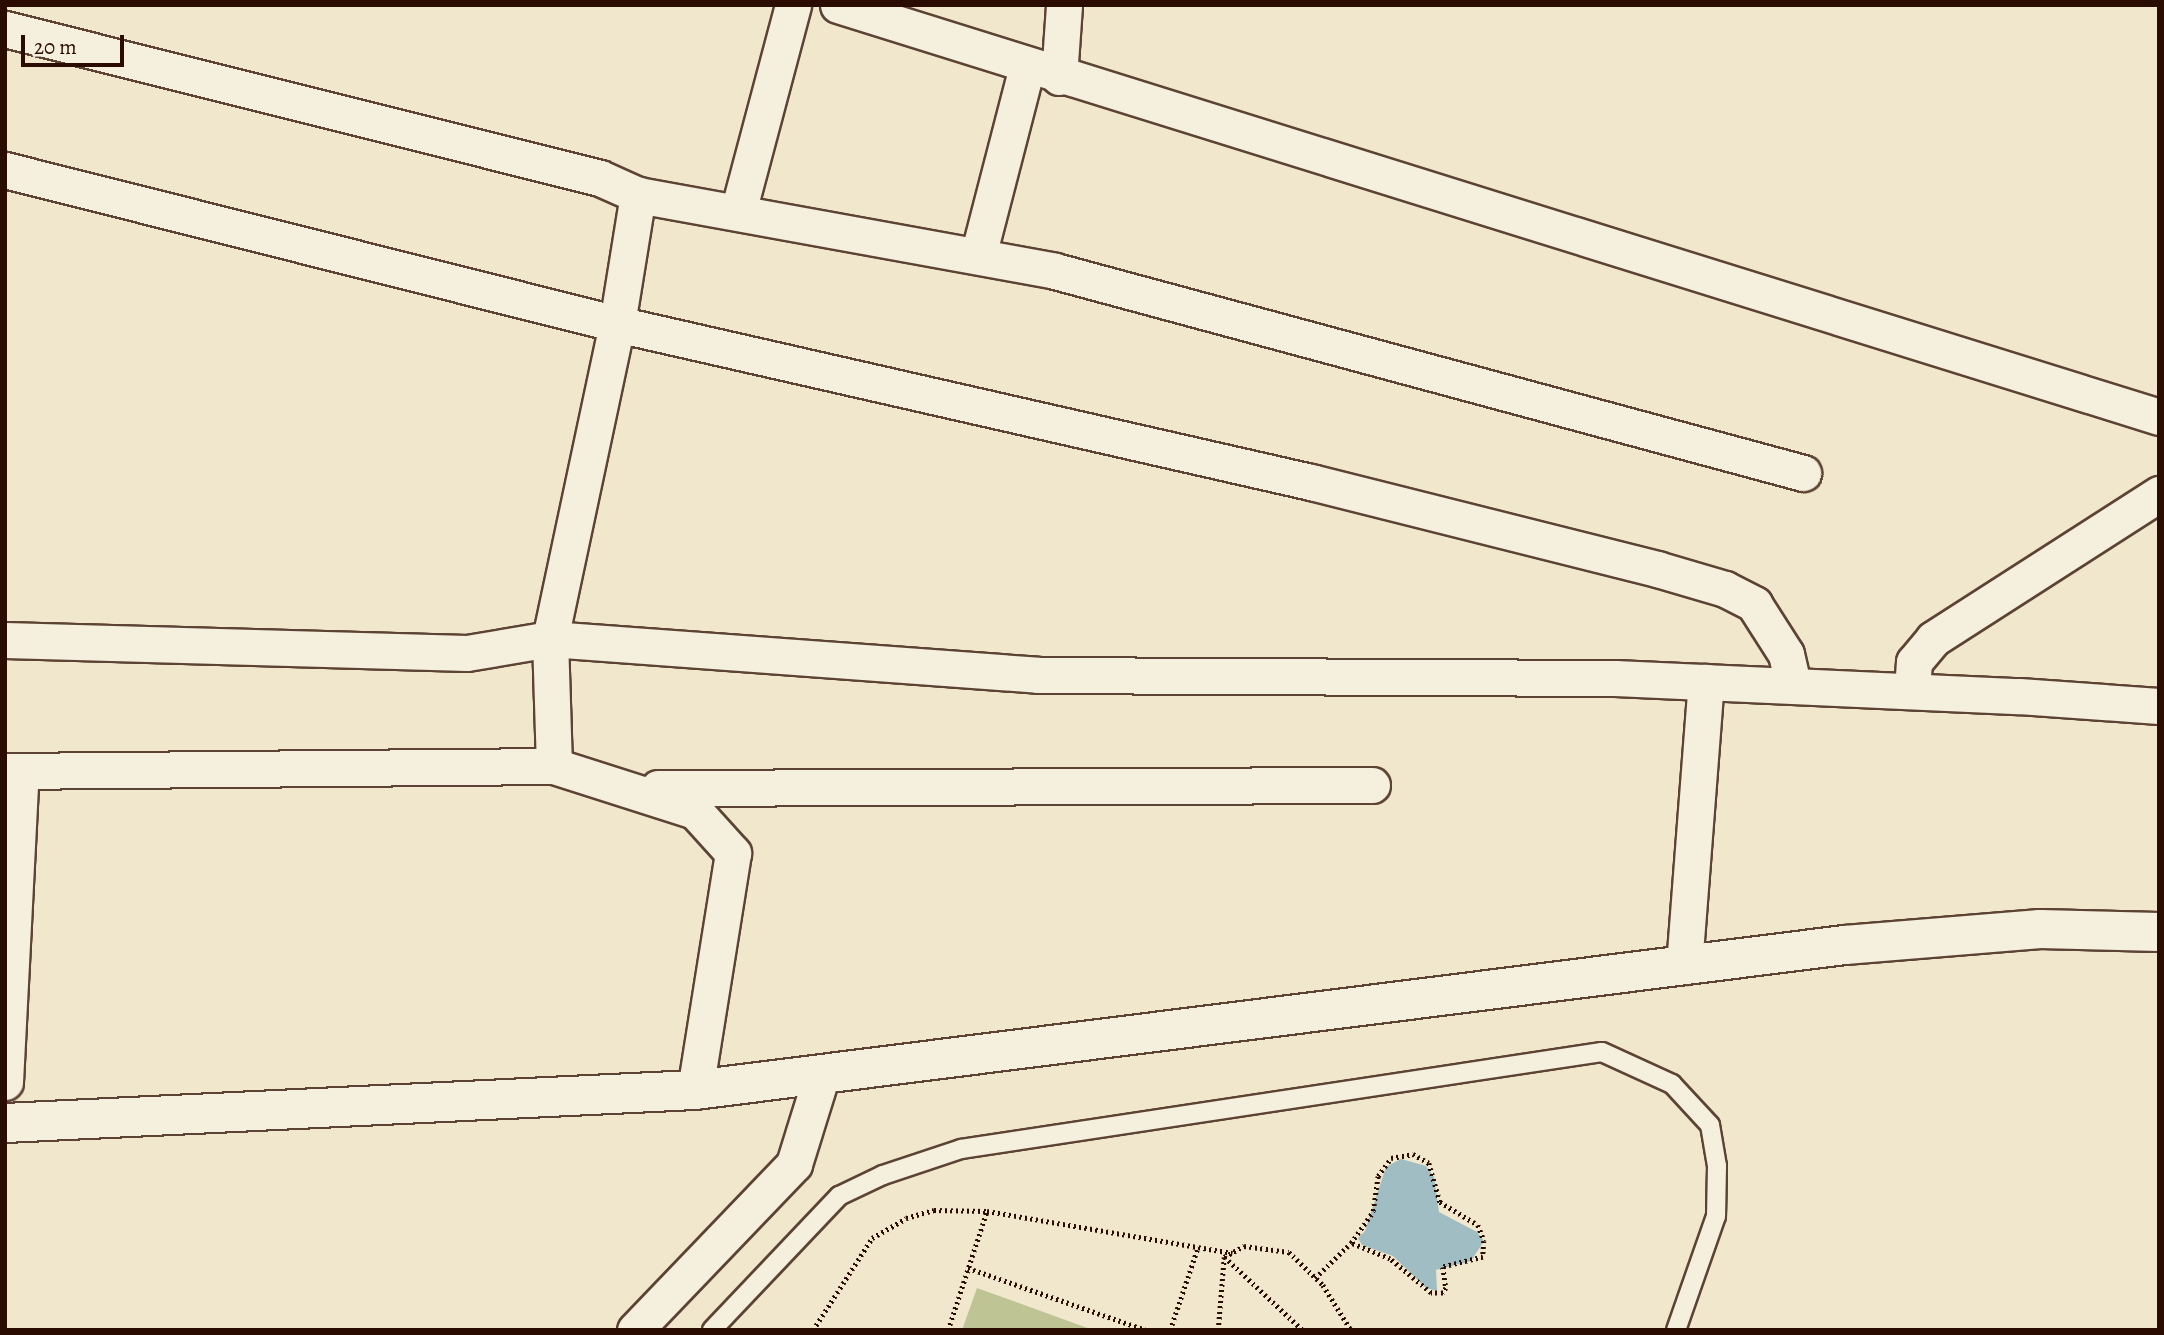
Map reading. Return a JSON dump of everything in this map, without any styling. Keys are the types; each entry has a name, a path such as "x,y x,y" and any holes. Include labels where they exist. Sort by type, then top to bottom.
{"main road":[{"path":"5,1123 695,1090 1845,945 2040,929 2159,932"}],"street":[{"path":"738,212 793,5"},
{"path":"838,5 1043,72 2159,417"},
{"path":"978,256 1064,5"},
{"path":"5,29 600,178 638,195 1068,274 1802,473"},
{"path":"5,170 617,324 1311,482 1725,589 1754,604 1773,628 1786,654 1793,685"},
{"path":"554,766 551,639 617,324 638,195"},
{"path":"1912,690 1914,662 1933,639 2159,494"},
{"path":"5,640 467,653 551,639 1038,675 1706,682 1912,690 2159,706"},
{"path":"1684,965 1706,682"},
{"path":"5,1082 13,771 554,766 695,811 733,853 695,1090"},
{"path":"624,788 1372,785"},
{"path":"635,1330 794,1164 822,1074"}],"lane":[{"path":"712,1330 839,1196 883,1175 961,1149 1602,1052 1672,1084 1710,1125 1717,1166 1716,1216 1676,1330"}],"path":[{"path":"1315,1278 1351,1243 1373,1211 1378,1176 1391,1157 1413,1154 1429,1163 1440,1202 1478,1225 1484,1241 1483,1257 1443,1267 1446,1288 1443,1293 1431,1293 1390,1259 1351,1243"},
{"path":"813,1330 872,1238 905,1218 934,1210 987,1211 1231,1253"},
{"path":"948,1330 987,1211"},
{"path":"1224,1257 1244,1246 1289,1252 1315,1278 1351,1330"},
{"path":"1170,1330 1198,1247"},
{"path":"1218,1330 1224,1257"},
{"path":"1224,1257 1302,1330"},
{"path":"968,1268 1146,1330"}],"green space":[{"path":"977,1288 1093,1330 962,1330"}],"water":[{"path":"1401,1159 1426,1166 1434,1177 1439,1212 1477,1232 1484,1241 1471,1261 1436,1270 1437,1291 1426,1288 1393,1256 1362,1245 1358,1238 1365,1231 1386,1167"}]}
